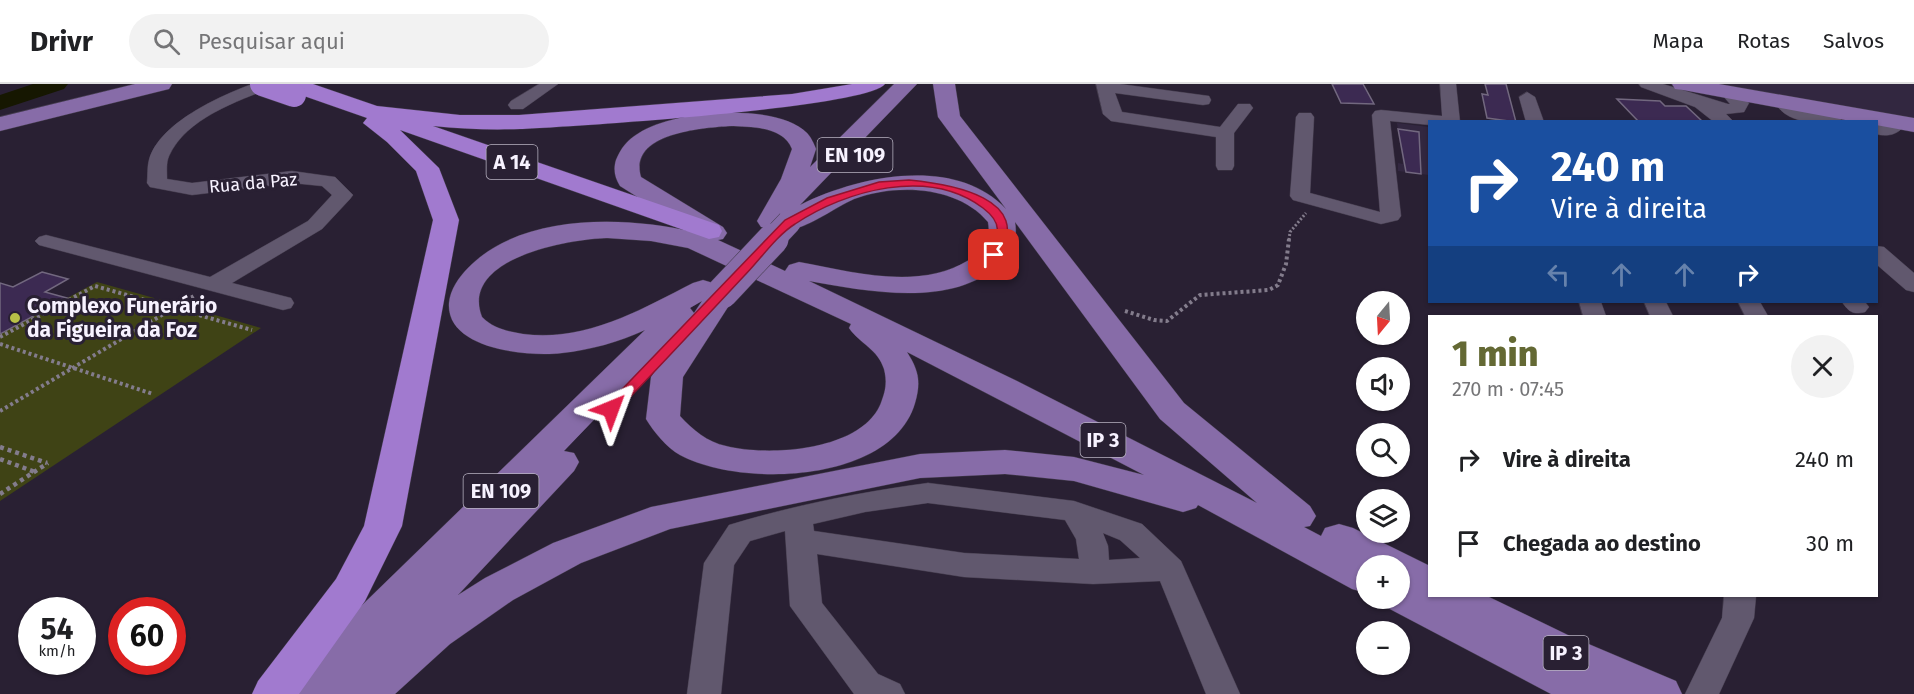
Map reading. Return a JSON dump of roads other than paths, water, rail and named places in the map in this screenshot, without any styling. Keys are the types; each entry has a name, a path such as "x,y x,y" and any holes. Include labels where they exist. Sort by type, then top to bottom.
{"highway":[{"name":"A 14","path":"262,84 298,90 700,236"},
{"path":"375,118 519,122 792,101 864,87"},
{"path":"274,694 351,590 383,526 446,220 428,168 375,118"}],"main road":[{"path":"0,124 161,84"},
{"path":"1661,84 1723,105 1831,120"},
{"path":"1683,84 1723,105 1777,106 1848,120"},
{"path":"924,87 1172,411 1293,526"},
{"name":"EN 109","path":"338,694 712,291 779,222 924,87"},
{"path":"700,236 629,181 625,165 632,151 646,139 661,131 705,119 749,119 785,128 799,137 804,149 779,222"},
{"path":"779,222 831,200 879,185 909,183 940,186 969,194 988,207 1002,221 1003,238 994,255 971,272 932,283 904,286 876,284 798,270"},
{"path":"700,236 582,230 526,244 504,254 484,268 468,289 463,311 473,328 494,338 527,345 563,344 594,340 630,328 712,291"},
{"name":"IP 3","path":"700,236 798,270 852,295 1293,526 1356,571"},
{"name":"IP 3","path":"700,236 830,302 1293,526 1365,555"},
{"path":"712,291 667,377 663,419 693,447 730,461 770,465 811,461 846,450 870,438 892,417 902,397 903,374 887,346 830,302"},
{"name":"EN 109","path":"300,694 712,291"},
{"path":"364,694 435,632 499,589 567,553 664,517 920,466 1005,462 1074,469 1293,526"},
{"path":"1410,574 1428,584"},
{"name":"IP 3","path":"1452,597 1557,649 1660,694"},
{"name":"IP 3","path":"1410,601 1592,694"}],"street":[{"name":"Rua da Paz","path":"213,285 315,225 343,195 328,181 292,177 192,189 157,183 159,157 183,126 225,100 267,84"},
{"path":"517,105 550,84"},
{"path":"1448,84 1450,120"},
{"path":"1647,84 1723,105"},
{"path":"1203,99 1104,86 1112,114 1117,117 1225,133"},
{"path":"1527,97 1535,120"},
{"path":"1777,106 1811,119"},
{"path":"1225,166 1225,133 1244,108"},
{"path":"1305,117 1300,196 1381,218 1391,216 1381,115 1430,120"},
{"path":"46,241 283,303"},
{"path":"1878,254 1914,285"},
{"path":"704,694 719,563 740,534 799,528 865,502 928,493 1074,511 1131,532 1170,569 1223,694"},
{"path":"1074,511 1090,534 1096,554 1093,572"},
{"path":"799,528 964,565 1093,572 1170,569"},
{"path":"799,528 806,606 866,684 888,694"},
{"path":"1702,694 1724,650 1739,607"}],"waterway":[{"path":"0,103 56,84"}],"place":[{"name":"Complexo Funerário da Figueira da Foz","path":"15,318"}]}
